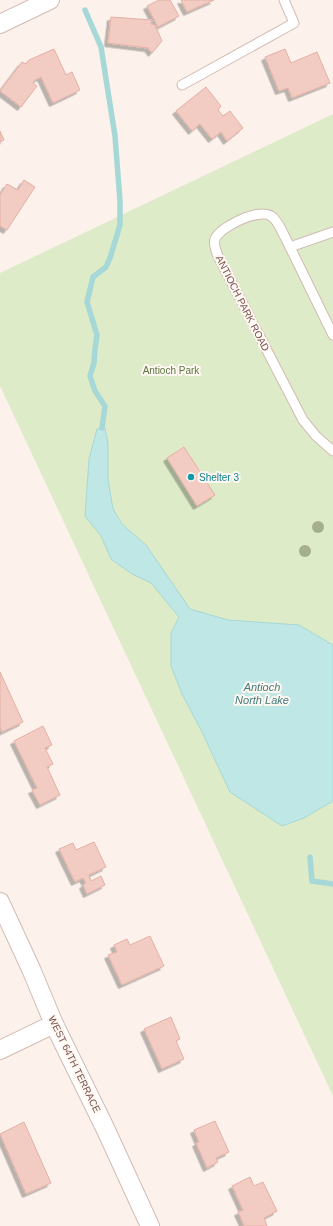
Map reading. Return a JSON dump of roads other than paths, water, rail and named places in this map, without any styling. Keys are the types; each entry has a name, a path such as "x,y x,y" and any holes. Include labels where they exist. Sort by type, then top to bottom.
{"street":[{"path":"0,24 50,0"},
{"name":"WEST 64TH TERRACE","path":"0,902 31,969 54,1024 105,1128 150,1226"},
{"path":"0,1050 54,1024"}],"lane":[{"path":"182,85 294,23 284,0"},
{"name":"ANTIOCH PARK ROAD","path":"333,335 290,247 272,216 257,214 246,217 216,237 214,244 217,254 303,420 316,436 333,451"},
{"path":"290,247 333,232"}],"water":[{"name":"Antioch North Lake","path":"105,428 108,444 108,480 113,509 122,524 146,545 190,609 228,620 299,625 333,645 333,801 304,818 282,826 230,792 202,732 182,694 171,666 171,633 179,617 151,583 132,574 111,559 101,536 85,516 89,459 97,429"}],"waterway":[{"path":"85,10 101,47 115,136 120,201 120,225 110,258 106,267 93,277 87,302 97,335 94,363 90,376 95,391 105,406 102,428"},
{"path":"310,857 312,881 333,884"}],"place":[{"name":"Shelter 3","path":"191,477"}],"park label":[{"name":"Antioch Park","path":"171,370"}]}
